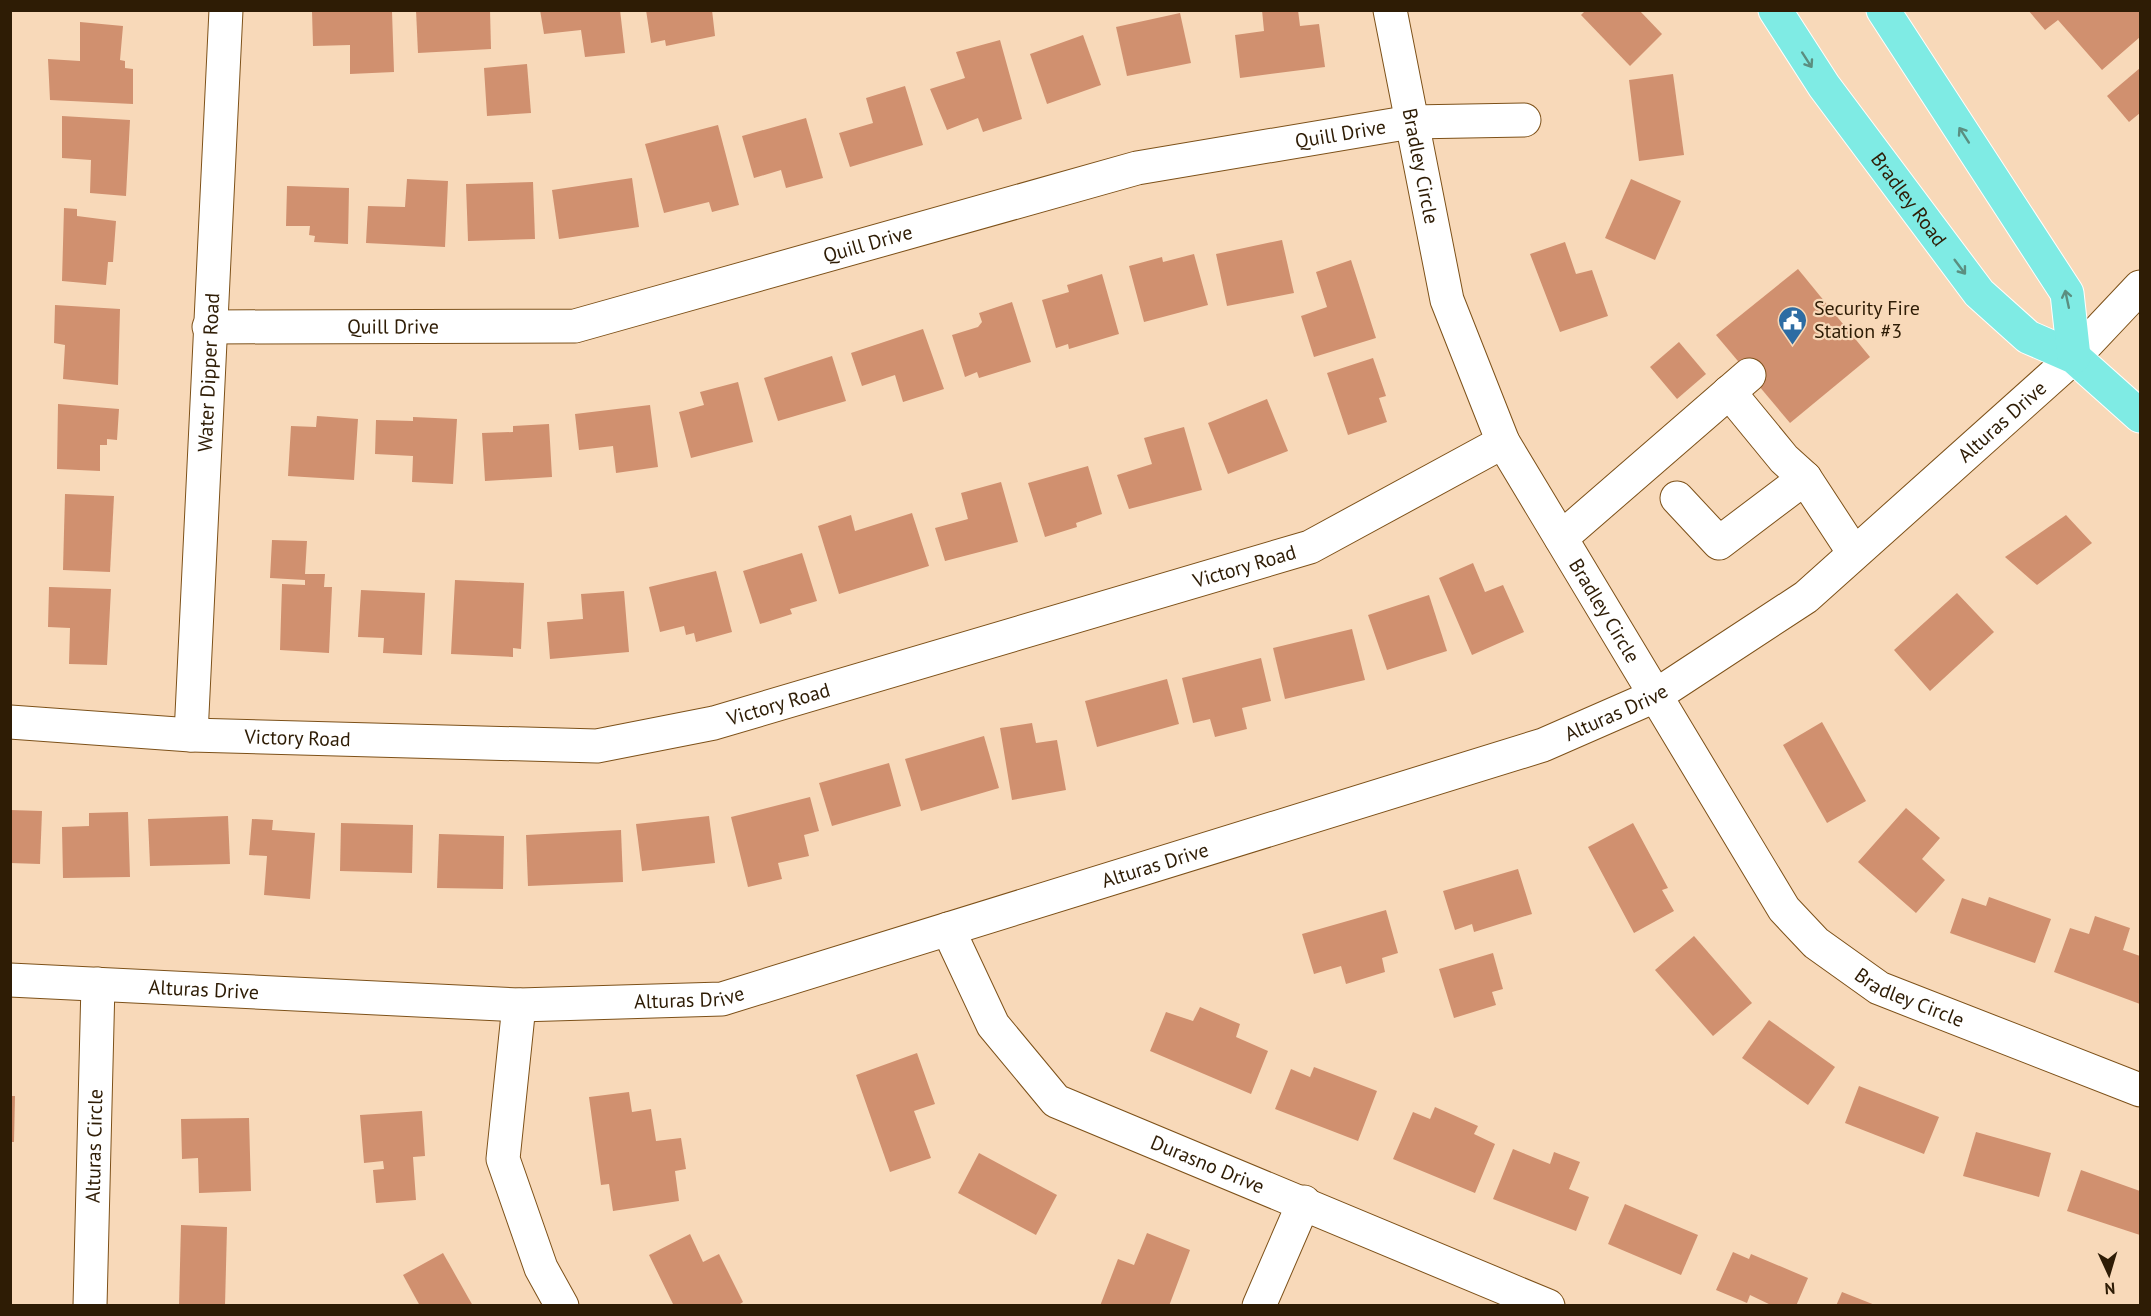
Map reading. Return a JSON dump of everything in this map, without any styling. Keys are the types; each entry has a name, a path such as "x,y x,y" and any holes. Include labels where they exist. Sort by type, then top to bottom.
{"main road":[{"name":"Bradley Road","path":"1775,10 1824,86 1979,293 2028,337 2074,357 2140,416"},
{"path":"1883,10 2067,293 2074,357"}],"street":[{"name":"Water Dipper Road","path":"191,735 225,10"},
{"name":"Bradley Circle","path":"1390,10 1447,300 1503,442 1784,909 1816,943 1879,988 2140,1090"},
{"name":"Quill Drive","path":"209,327 575,326 1137,168 1411,122 1524,120"},
{"name":"Alturas Drive","path":"10,981 519,1005 722,999 1543,745 1655,696 1806,597 2074,357 2140,287"},
{"path":"1561,538 1739,383 1784,459 1805,478 1854,553"},
{"name":"Victory Road","path":"10,722 191,735 597,746 714,723 1310,547 1503,442"},
{"path":"1677,498 1719,543 1805,478"},
{"name":"Durasno Drive","path":"948,929 993,1025 1056,1101 1548,1305"},
{"name":"Alturas Circle","path":"90,1305 98,984"},
{"path":"519,1005 502,1159 541,1268 562,1305"},
{"path":"1259,1305 1304,1202"}],"building":[{"path":"416,10 490,10 491,49 418,53"},
{"path":"540,10 620,10 625,53 585,57 581,30 544,34"},
{"path":"646,10 712,10 715,36 666,46 665,40 651,43"},
{"path":"1262,10 1298,10 1300,26 1319,24 1325,67 1240,78 1235,35 1264,31"},
{"path":"1586,10 1639,10 1662,34 1630,66 1581,15"},
{"path":"2028,10 2140,10 2140,37 2102,70 2058,20 2045,30"},
{"path":"312,11 392,11 394,72 350,74 350,45 313,46"},
{"path":"1180,13 1191,63 1127,76 1116,27"},
{"path":"80,22 123,26 120,60 125,61 125,68 133,69 133,104 50,100 48,59 80,61"},
{"path":"1083,35 1101,85 1047,104 1030,54"},
{"path":"1000,40 1022,119 983,132 978,118 947,130 930,89 965,78 956,52"},
{"path":"527,64 531,113 487,116 484,68"},
{"path":"2140,68 2140,113 2129,122 2107,96"},
{"path":"1673,74 1684,155 1639,161 1629,80"},
{"path":"905,86 923,145 850,167 839,133 873,123 866,98"},
{"path":"62,116 130,120 126,196 90,193 91,160 62,158"},
{"path":"806,118 823,178 786,188 781,170 754,178 742,136"},
{"path":"718,125 739,205 712,212 709,202 664,213 645,144"},
{"path":"632,178 639,227 559,239 552,190"},
{"path":"407,179 448,181 445,247 366,243 368,206 405,207"},
{"path":"1631,179 1681,201 1655,260 1605,238"},
{"path":"533,182 535,239 468,241 466,184"},
{"path":"287,186 349,188 348,244 314,242 315,236 309,235 310,226 286,226"},
{"path":"64,208 77,209 77,216 116,221 113,262 108,262 106,285 62,281"},
{"path":"1282,240 1294,293 1227,306 1216,254"},
{"path":"1565,242 1576,274 1592,270 1608,316 1560,332 1530,254"},
{"path":"1194,254 1208,305 1144,322 1129,266 1162,257 1163,262"},
{"path":"1351,260 1376,338 1314,357 1301,316 1327,307 1316,272"},
{"name":"Security Fire Station #3","path":"1798,269 1870,357 1790,423 1716,335"},
{"path":"1102,274 1119,334 1069,349 1068,344 1056,348 1042,300 1069,292 1067,285"},
{"path":"1012,302 1031,362 979,378 977,372 965,377 952,335 978,327 982,322 979,313"},
{"path":"55,305 120,309 118,385 63,379 65,345 54,343"},
{"path":"923,329 944,389 903,402 895,375 862,386 851,353"},
{"path":"1679,342 1706,374 1677,399 1650,367"},
{"path":"832,356 846,401 778,421 764,378"},
{"path":"1373,358 1386,396 1379,398 1387,422 1348,435 1327,373"},
{"path":"738,382 753,442 691,458 679,412 704,405 700,392"},
{"path":"1267,399 1288,451 1228,474 1208,423"},
{"path":"58,404 119,409 117,440 107,439 107,445 100,445 100,471 57,469"},
{"path":"650,405 658,467 616,473 613,446 579,450 575,414"},
{"path":"317,416 358,419 354,480 288,476 291,426 316,427"},
{"path":"413,417 457,419 453,484 412,482 413,456 375,454 376,420 413,421"},
{"path":"549,424 552,477 485,481 482,433 513,432 513,426"},
{"path":"1184,427 1202,490 1129,509 1117,475 1152,464 1144,438"},
{"path":"1088,466 1102,514 1076,523 1077,527 1045,537 1028,483"},
{"path":"1001,482 1018,542 945,561 935,528 968,519 961,493"},
{"path":"65,494 114,496 110,572 63,570"},
{"path":"912,513 929,566 839,594 818,526 851,515 855,531"},
{"path":"2066,515 2092,543 2037,585 2005,557"},
{"path":"272,540 307,541 305,574 325,574 324,587 332,587 329,653 280,650 282,584 305,585 305,580 270,578"},
{"path":"802,553 817,601 790,609 792,614 760,624 743,571"},
{"path":"1473,563 1485,592 1503,585 1524,632 1472,655 1439,578"},
{"path":"716,571 732,632 696,642 694,633 686,635 684,626 660,632 649,587"},
{"path":"455,580 524,583 521,649 513,648 513,657 451,654"},
{"path":"49,587 111,589 107,665 69,664 70,628 48,627"},
{"path":"361,590 425,593 422,655 383,653 384,638 358,637"},
{"path":"624,591 629,652 550,659 547,622 583,619 581,594"},
{"path":"1957,593 1994,632 1930,691 1894,650"},
{"path":"1429,595 1447,651 1387,670 1368,615"},
{"path":"1352,629 1365,680 1285,699 1273,648"},
{"path":"1261,658 1271,701 1242,708 1247,729 1215,737 1210,719 1193,723 1182,678"},
{"path":"1167,679 1179,724 1097,747 1085,701"},
{"path":"1822,722 1866,801 1827,823 1783,745"},
{"path":"1032,723 1036,743 1057,740 1066,790 1012,800 1000,728"},
{"path":"984,736 999,788 921,811 905,759"},
{"path":"889,763 901,806 832,826 819,783"},
{"path":"810,797 819,831 804,835 809,856 778,863 782,879 748,887 731,817"},
{"path":"1906,808 1940,838 1922,859 1945,880 1916,913 1858,862"},
{"path":"10,810 42,811 40,864 10,863"},
{"path":"128,812 130,877 63,878 62,827 89,826 89,813"},
{"path":"228,816 230,864 150,866 148,819"},
{"path":"709,816 715,863 642,871 636,824"},
{"path":"252,819 273,820 272,830 315,833 310,899 264,895 267,856 249,855"},
{"path":"341,823 413,825 412,873 340,871"},
{"path":"1633,823 1668,888 1662,890 1674,911 1634,933 1588,847"},
{"path":"621,830 623,882 528,886 526,835"},
{"path":"439,834 504,836 503,889 437,888"},
{"path":"1518,869 1532,914 1474,932 1472,924 1455,930 1443,891"},
{"path":"1989,897 2051,919 2035,963 1950,933 1962,898 1986,906"},
{"path":"1386,910 1398,953 1382,958 1385,972 1346,984 1341,966 1314,974 1302,934"},
{"path":"2095,916 2130,928 2123,950 2140,956 2140,1004 2054,972 2070,928 2089,934"},
{"path":"1694,936 1752,1003 1713,1036 1655,970"},
{"path":"1493,953 1503,989 1492,992 1496,1005 1454,1018 1439,969"},
{"path":"1200,1007 1240,1024 1236,1037 1268,1051 1251,1094 1150,1051 1166,1012 1193,1021"},
{"path":"1769,1020 1835,1067 1808,1105 1742,1058"},
{"path":"917,1053 935,1104 914,1111 931,1158 890,1172 856,1075"},
{"path":"1314,1067 1377,1091 1358,1141 1275,1109 1291,1069 1310,1077"},
{"path":"1859,1086 1939,1117 1924,1154 1845,1123"},
{"path":"629,1092 632,1112 651,1109 656,1141 681,1138 686,1169 675,1171 679,1201 613,1211 609,1184 601,1185 589,1097"},
{"path":"10,1096 15,1096 14,1142 10,1142"},
{"path":"1435,1107 1478,1126 1474,1134 1495,1144 1475,1193 1393,1159 1413,1112 1430,1119"},
{"path":"422,1111 425,1156 413,1157 416,1200 376,1203 373,1170 384,1169 383,1161 364,1163 360,1115"},
{"path":"249,1118 251,1191 199,1193 198,1158 182,1159 181,1119"},
{"path":"1976,1132 2051,1153 2039,1197 1963,1176"},
{"path":"1513,1149 1550,1164 1554,1152 1580,1162 1569,1189 1589,1197 1576,1231 1493,1199"},
{"path":"979,1153 1057,1195 1036,1235 958,1193"},
{"path":"2081,1170 2140,1191 2140,1235 2067,1211"},
{"path":"1625,1204 1698,1235 1681,1275 1608,1244"},
{"path":"181,1225 227,1227 225,1306 179,1306"},
{"path":"1147,1233 1190,1250 1169,1306 1100,1306 1118,1259 1134,1265"},
{"path":"690,1234 703,1262 719,1254 743,1302 737,1306 674,1306 649,1255"},
{"path":"1733,1252 1749,1259 1751,1254 1808,1278 1796,1306 1773,1306 1750,1295 1747,1303 1716,1290"},
{"path":"443,1253 473,1306 420,1306 403,1275"},
{"path":"1842,1292 1875,1305 1875,1306 1836,1306"}],"place":[{"name":"Security Fire Station #3","path":"1793,346"}]}
